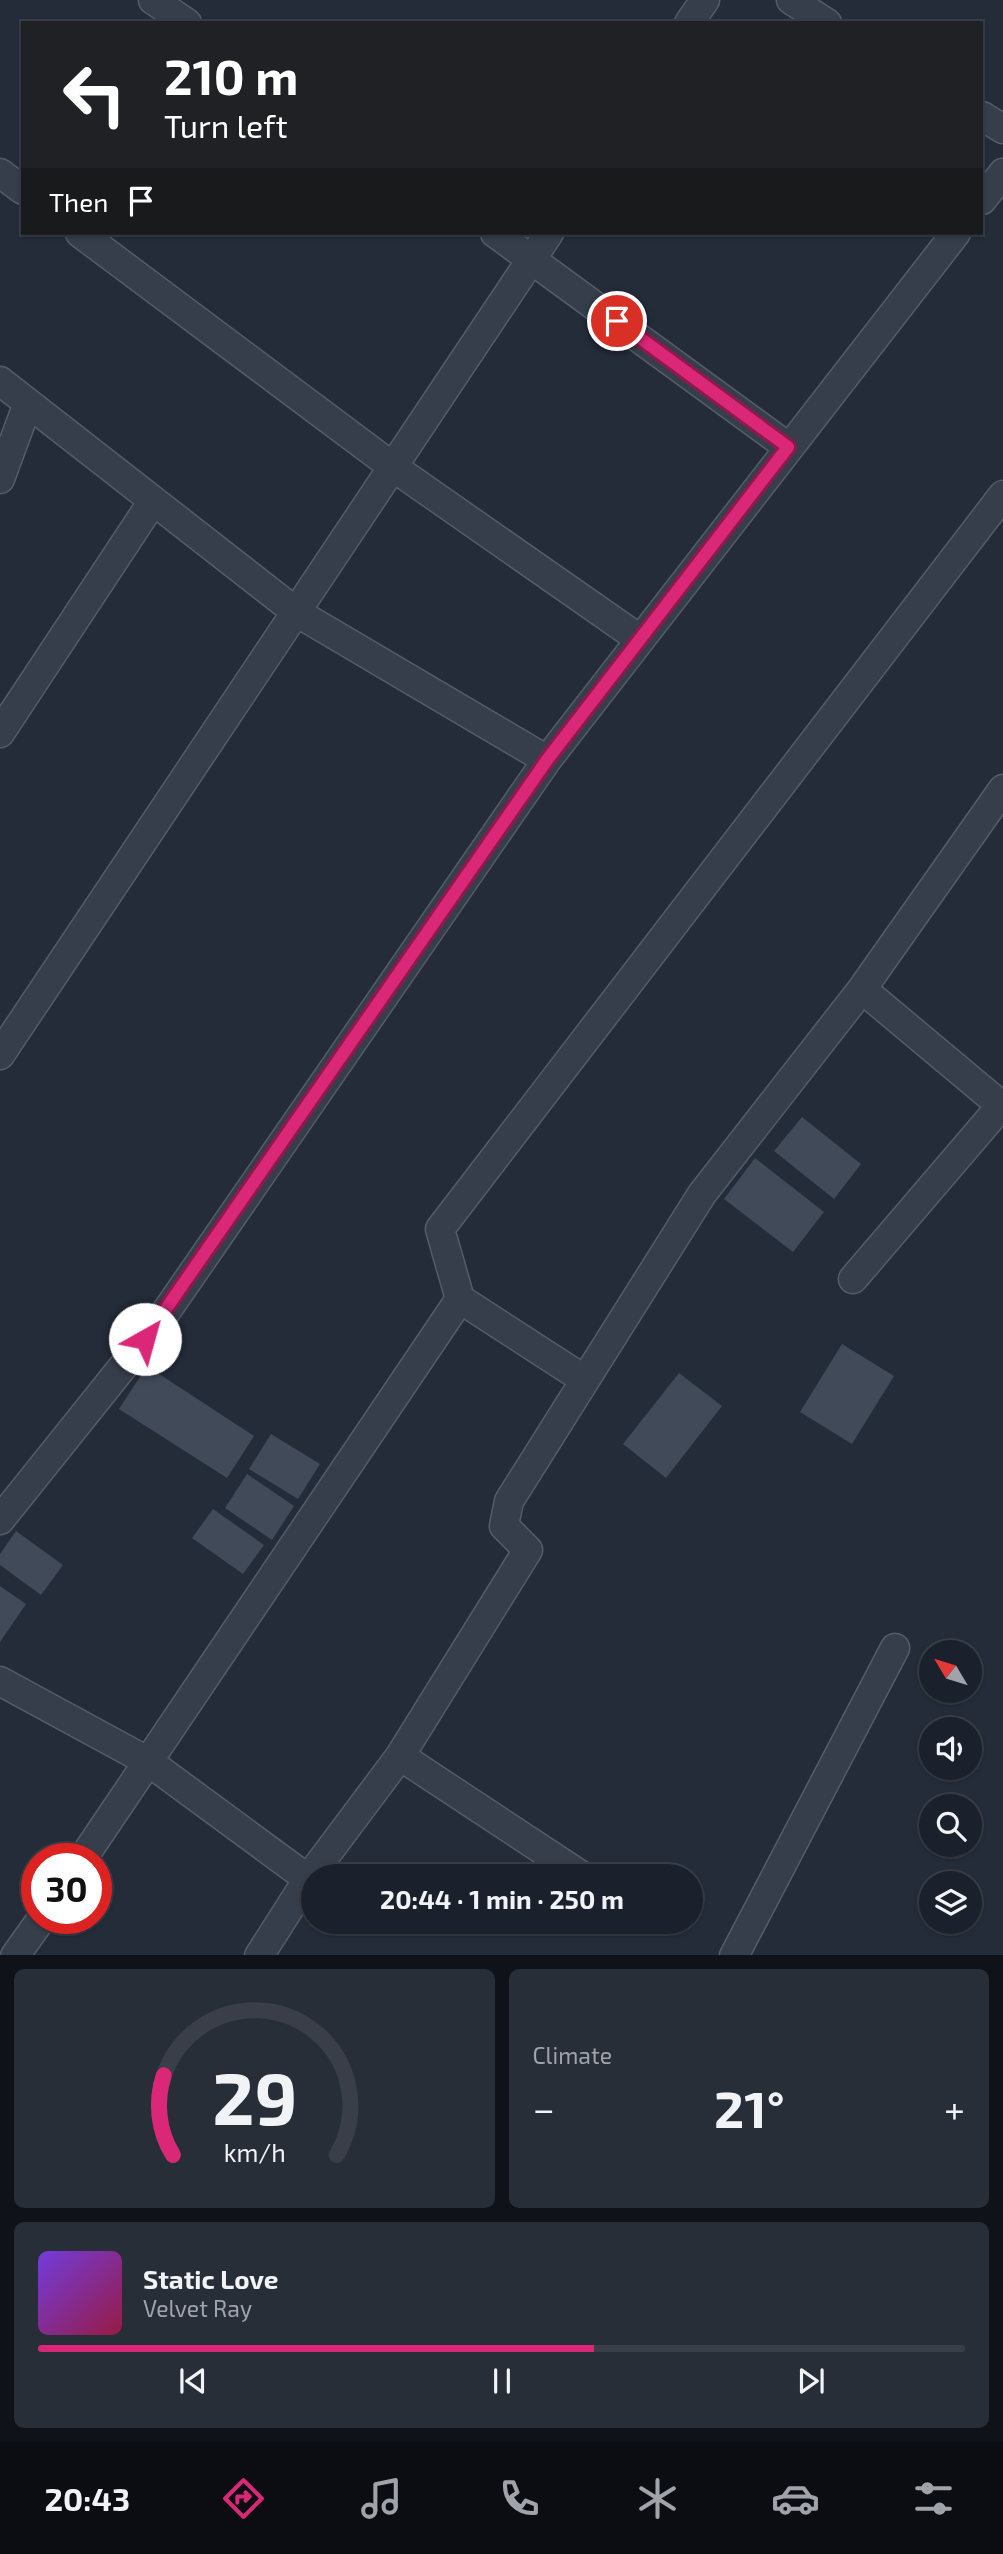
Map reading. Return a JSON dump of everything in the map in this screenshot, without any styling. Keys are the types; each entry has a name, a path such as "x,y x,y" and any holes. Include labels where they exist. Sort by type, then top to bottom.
{"street":[{"path":"153,0 184,21"},
{"path":"690,21 705,0"},
{"path":"983,117 1003,129"},
{"path":"0,173 21,189"},
{"path":"983,199 1003,173"},
{"path":"83,235 393,467 638,638"},
{"path":"498,235 788,447"},
{"path":"0,1055 548,235"},
{"path":"0,1520 161,1319 547,760 638,638 954,235"},
{"path":"0,381 296,612 547,760"},
{"path":"0,479 28,403"},
{"path":"585,1380 460,1298 440,1229 1003,495"},
{"path":"0,733 153,501"},
{"path":"319,1864 400,1756 528,1550 504,1526 509,1500 702,1194 862,989 1003,789"},
{"path":"853,1279 1002,1106 862,989"},
{"path":"93,1843 460,1298"},
{"path":"734,1955 895,1648"},
{"path":"0,1681 149,1762 301,1874"},
{"path":"400,1756 564,1864"},
{"path":"259,1955 301,1890"},
{"path":"15,1955 30,1934"}],"building":[{"path":"802,1117 861,1164 834,1199 774,1151"},
{"path":"755,1158 824,1212 793,1252 724,1199"},
{"path":"842,1344 894,1376 852,1444 800,1412"},
{"path":"147,1366 254,1436 227,1478 119,1409"},
{"path":"679,1373 722,1406 666,1478 623,1444"},
{"path":"271,1434 320,1464 298,1499 249,1469"},
{"path":"247,1474 294,1506 272,1540 225,1508"},
{"path":"213,1509 264,1545 243,1574 192,1538"},
{"path":"16,1531 63,1565 41,1595 0,1565 0,1554"},
{"path":"0,1586 26,1604 0,1642"}],"route":[{"path":"145,1339 547,760 638,638 788,447 617,321"}]}
